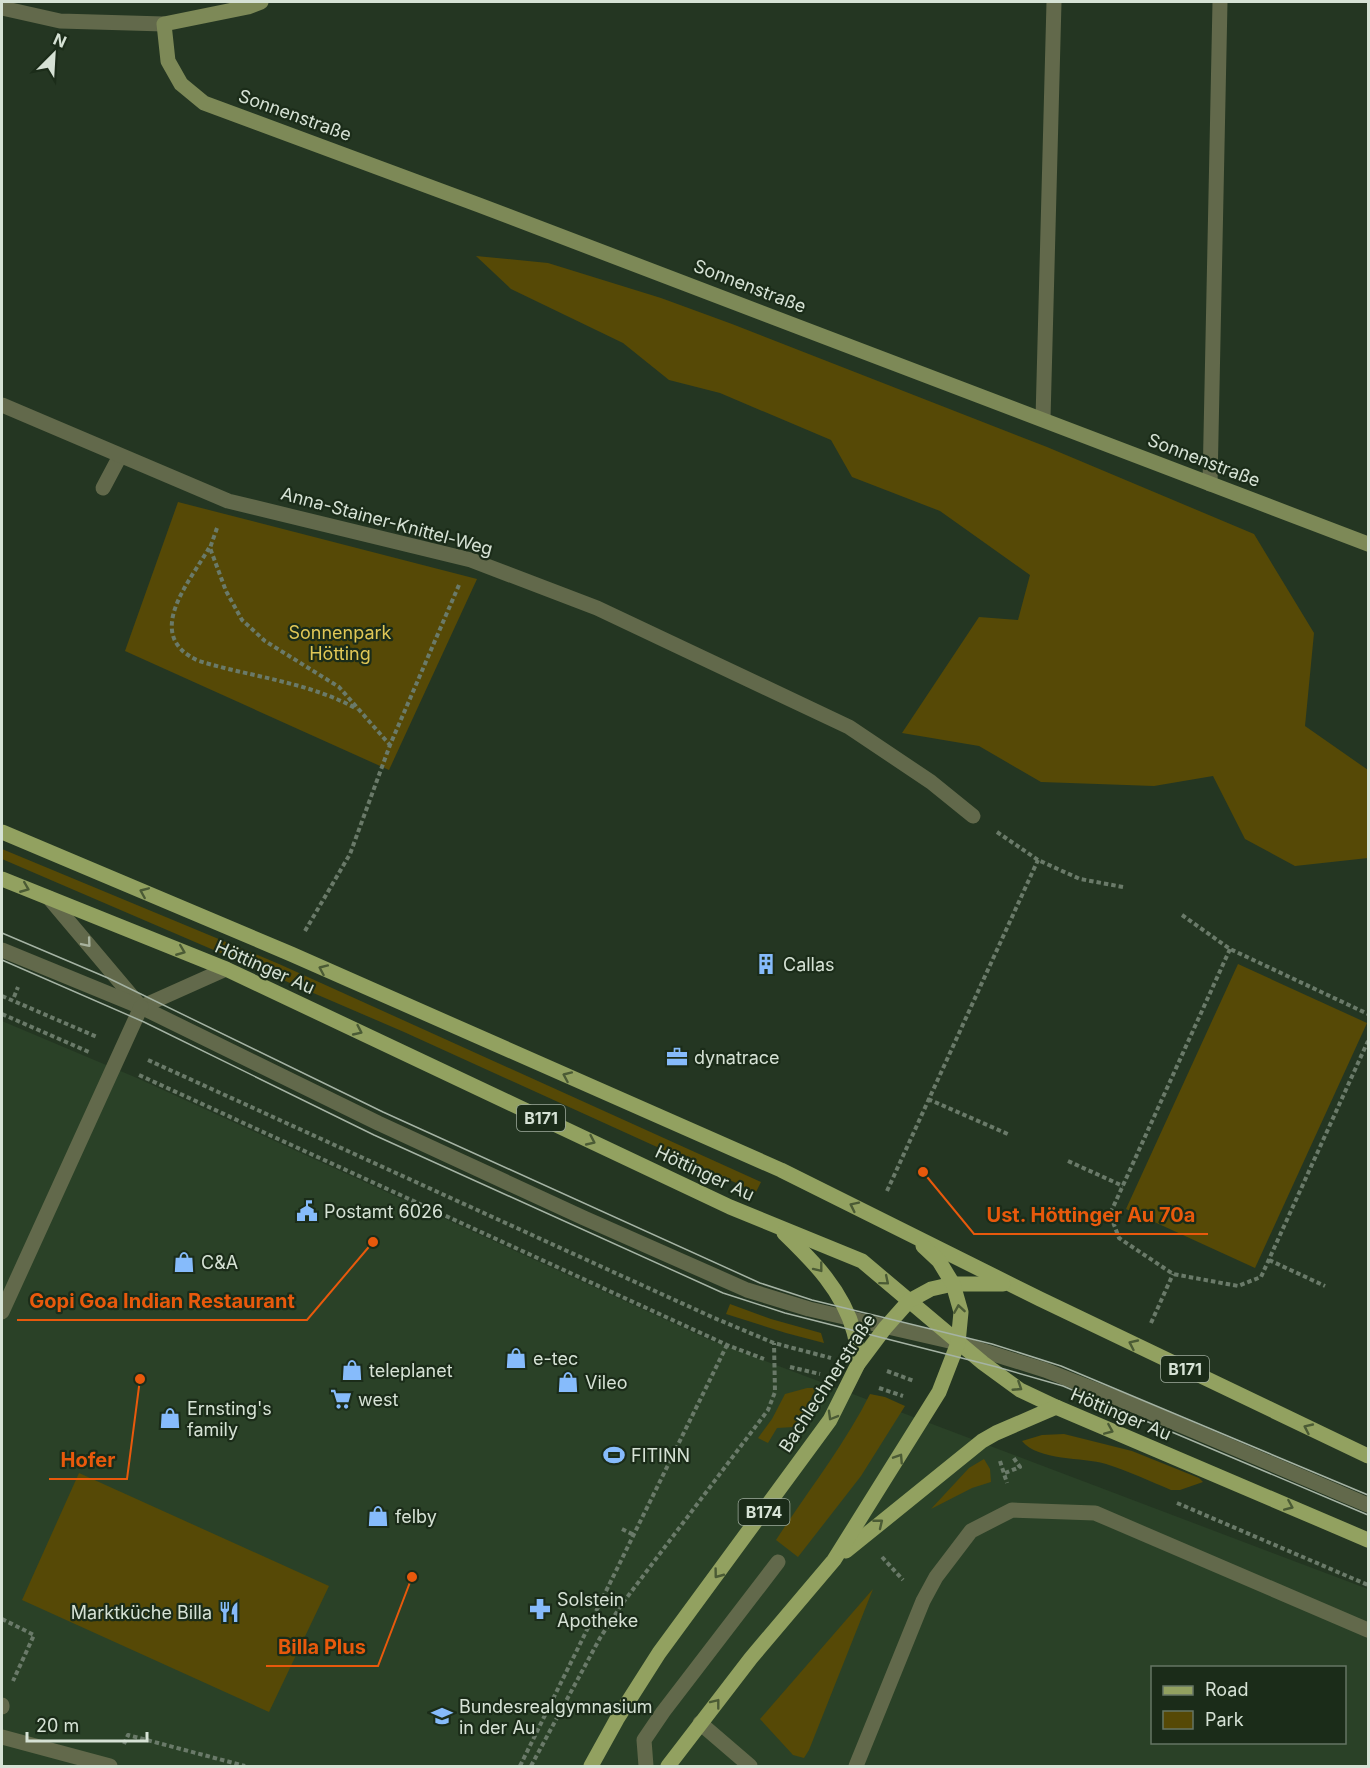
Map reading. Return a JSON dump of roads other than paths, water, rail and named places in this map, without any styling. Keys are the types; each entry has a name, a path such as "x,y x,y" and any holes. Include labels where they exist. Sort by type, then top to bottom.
{"main road":[{"name":"Höttinger Au","path":"2,832 291,954 699,1133 876,1216 1009,1284 1368,1456"},
{"name":"Höttinger Au","path":"2,879 226,969 719,1202 862,1261 958,1343 1020,1389 1056,1407 1368,1540"},
{"path":"778,1227 814,1262 833,1286 850,1320 858,1364"},
{"path":"668,1767 699,1723 751,1658 834,1560 943,1384 958,1343 961,1312 954,1284 939,1261 907,1232"},
{"name":"Bachlechnerstraße","path":"591,1767 616,1719 659,1653 830,1420 858,1364 909,1300 931,1289 954,1284 1009,1284"},
{"path":"834,1560 982,1441 1056,1407"}],"street":[{"path":"2,8 60,21 164,24 248,7 261,2"},
{"path":"1043,419 1054,2"},
{"path":"1210,484 1220,2"},
{"name":"Sonnenstraße","path":"164,24 168,61 181,84 204,102 1368,544"},
{"name":"Anna-Stainer-Knittel-Weg","path":"2,405 228,501 471,560 597,608 849,728 931,783 973,816"},
{"path":"103,488 120,456"},
{"path":"49,898 141,1007"},
{"path":"2,950 141,1007 378,1123 729,1282 766,1297 850,1320 958,1343 1045,1370 1368,1505"},
{"path":"2,1312 141,1007 226,969"},
{"path":"856,1767 923,1601 936,1577 971,1531 1012,1510 1095,1513 1368,1630"},
{"path":"646,1767 644,1740 778,1562"},
{"path":"699,1723 750,1767"},
{"path":"2,1737 110,1767"}],"tram line":[{"path":"2,933 108,978 383,1112 760,1283 812,1300 992,1344 1061,1366 1368,1495"},
{"path":"2,960 144,1022 374,1135 723,1293 785,1313 1063,1386 1368,1515"}],"place":[{"name":"Callas","path":"766,964"},
{"name":"dynatrace","path":"677,1057"},
{"name":"Ust. Höttinger Au 70a","path":"923,1172"},
{"name":"Postamt 6026","path":"307,1211"},
{"name":"Gopi Goa Indian Restaurant","path":"373,1242"},
{"name":"C&A","path":"184,1262"},
{"name":"e-tec","path":"516,1358"},
{"name":"teleplanet","path":"352,1370"},
{"name":"Hofer","path":"140,1379"},
{"name":"Vileo","path":"568,1382"},
{"name":"west","path":"341,1399"},
{"name":"Ernsting's family","path":"170,1418"},
{"name":"FITINN","path":"614,1455"},
{"name":"felby","path":"378,1516"},
{"name":"Billa Plus","path":"412,1577"},
{"name":"Solstein Apotheke","path":"540,1609"},
{"name":"Marktküche Billa","path":"229,1612"},
{"name":"Bundesrealgymnasium in der Au","path":"442,1716"}],"park label":[{"name":"Sonnenpark Hötting","path":"340,642"}]}
